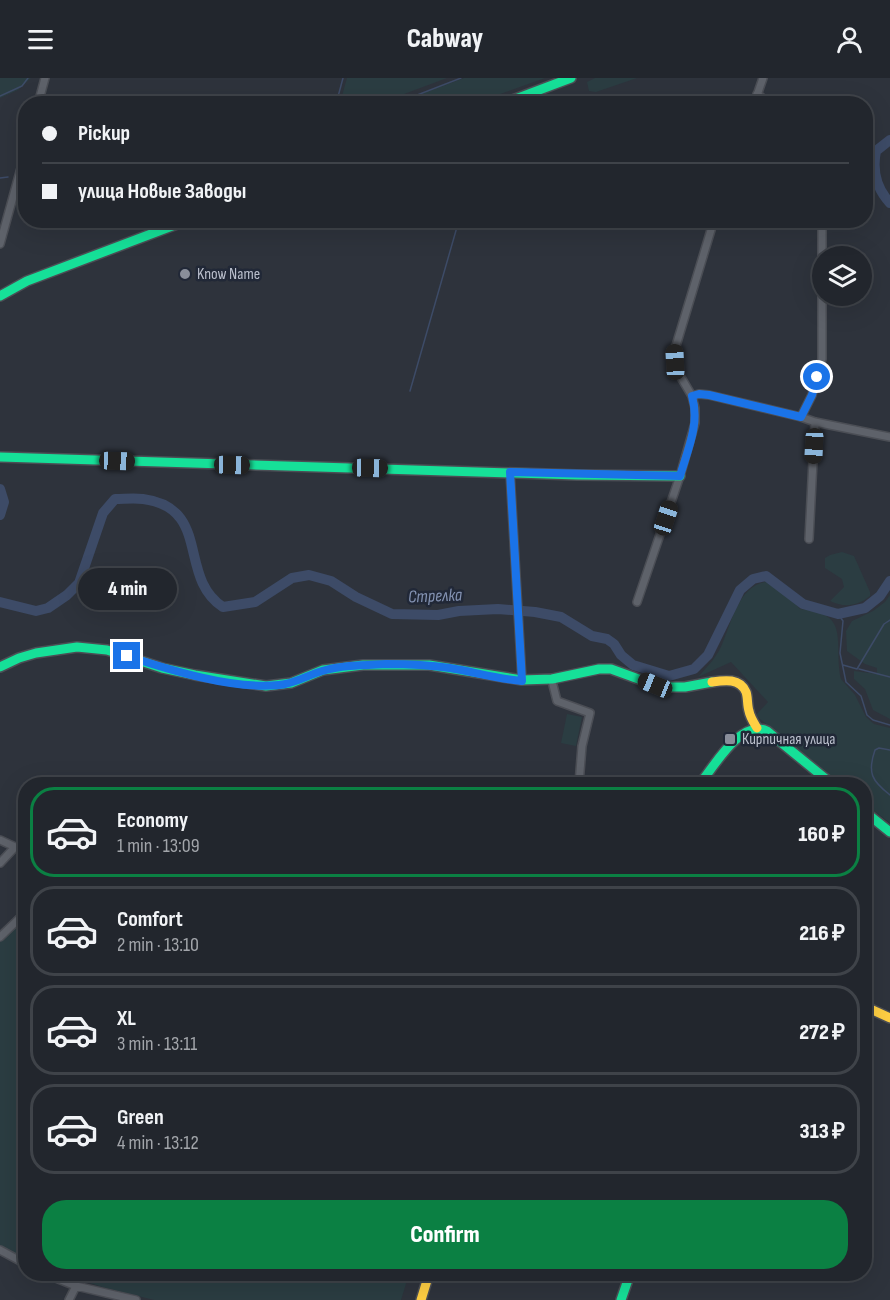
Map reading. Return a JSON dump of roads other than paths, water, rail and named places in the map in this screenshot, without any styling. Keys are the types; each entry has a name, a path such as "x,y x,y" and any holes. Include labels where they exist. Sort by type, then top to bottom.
{"street":[{"path":"40,96 45,78"},
{"path":"523,96 571,78"},
{"path":"760,96 757,94 763,78"},
{"path":"0,244 18,179"},
{"path":"0,296 27,281 167,228"},
{"path":"638,603 695,423 692,396 679,374 675,362 675,350 712,228"},
{"path":"822,228 822,246"},
{"path":"801,417 812,395 822,359 822,306"},
{"path":"692,396 709,395 815,422 890,436"},
{"path":"809,539 815,422"},
{"path":"0,457 680,476"},
{"path":"510,472 522,681"},
{"path":"0,667 36,653 60,648 84,647 107,651 162,668 244,684 279,685 291,683 323,670 388,664 429,665 522,681 552,680 606,669 619,670 655,685 667,687 733,681 741,685 746,692 754,728"},
{"path":"552,680 557,701 590,713 582,746 580,777"},
{"path":"706,777 741,734 754,728 767,731 823,777"},
{"path":"872,817 890,832"},
{"path":"0,840 18,849"},
{"path":"0,863 15,848"},
{"path":"0,937 18,920"},
{"path":"872,1010 890,1018"},
{"path":"0,1250 18,1260"},
{"path":"64,1281 136,1300"},
{"path":"421,1300 427,1281"},
{"path":"621,1300 628,1281"},
{"path":"69,1300 76,1286"}],"waterway":[{"path":"0,96 22,86 28,78"},
{"path":"338,96 343,78"},
{"path":"415,96 461,78"},
{"name":"Стрелка","path":"890,140 876,151 875,165 878,185 890,203"},
{"path":"0,178 8,177"},
{"path":"410,391 457,228"},
{"name":"Стрелка","path":"0,489 4,502 0,515"},
{"name":"Стрелка","path":"0,602 36,611 48,608 67,595 79,583 103,513 115,499 143,499 164,505 178,515 187,529 201,579 209,594 223,607 255,602 292,578 309,575 331,581 356,597 392,614 438,615 459,611 498,609 561,617 592,636 607,639 633,665 669,676 694,669 708,655 740,590 753,579 766,576 803,604 838,614 865,608 880,596 890,581"},
{"path":"838,614 843,621 840,653 846,682 861,696 867,715 873,720 890,725"},
{"path":"843,665 857,669 884,624 890,620"},
{"path":"859,669 890,677"},
{"path":"890,750 879,748 875,750 871,765 875,781 890,795"}],"place":[{"name":"Know Name","path":"185,274"},
{"name":"Кирпичная улица","path":"730,739"}]}
